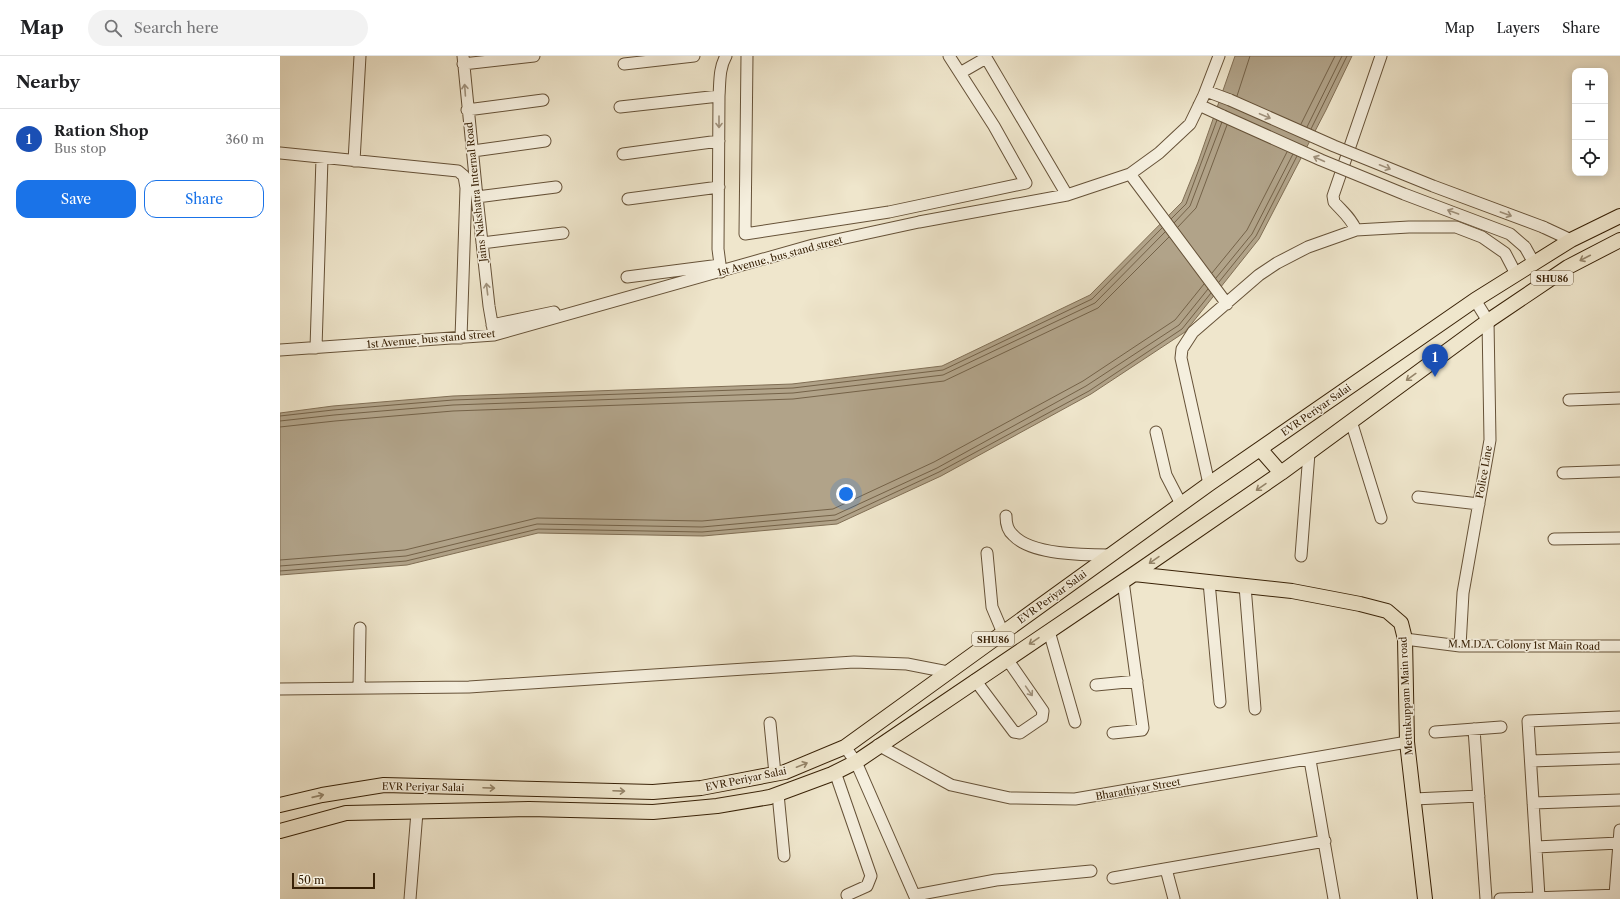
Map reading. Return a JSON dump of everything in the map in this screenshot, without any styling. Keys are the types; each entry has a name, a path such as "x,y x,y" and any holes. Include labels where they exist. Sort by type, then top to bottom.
{"main road":[{"name":"EVR Periyar Salai","path":"280,805 322,795 384,785 653,792 701,788 785,772 846,747 1209,484 1475,300 1571,240 1620,216"},
{"name":"EVR Periyar Salai","path":"280,831 346,813 529,809 653,812 717,806 770,797 835,772 856,762 878,745 1128,578 1281,473 1488,321 1568,267 1620,240"},
{"path":"1260,448 1281,473"},
{"name":"Mettukuppam Main road","path":"1128,578 1209,582 1292,591 1360,604 1387,611 1401,623 1405,639 1407,742 1425,899"},
{"path":"600,791 601,811"}],"street":[{"path":"354,161 360,56"},
{"path":"463,60 534,56"},
{"path":"624,64 694,56"},
{"path":"627,277 720,268 718,249 719,96 720,71 726,56"},
{"path":"747,56 745,234 889,212 1026,183 994,126 949,56"},
{"name":"1st Avenue, bus stand street","path":"280,350 462,338 720,268 813,245 919,222 1067,195 1130,174 1159,153 1190,124 1206,91 1219,56"},
{"path":"1356,230 1352,221 1345,212 1334,202 1333,196 1381,56"},
{"path":"960,73 986,57 1067,195"},
{"name":"Jains Nakshatra Internal Road","path":"463,60 467,110 493,329"},
{"path":"1206,91 1230,100 1334,146 1433,186 1543,227 1571,240"},
{"path":"620,107 719,96"},
{"path":"467,110 543,100"},
{"path":"1199,105 1321,160 1404,194 1510,234 1525,246 1534,263"},
{"path":"473,151 544,141"},
{"path":"623,154 719,141"},
{"path":"280,153 458,171 464,176 466,188 462,338"},
{"path":"316,348 322,158"},
{"path":"1130,174 1227,304"},
{"path":"477,197 556,187"},
{"path":"628,199 719,187"},
{"path":"1209,484 1181,358 1182,349 1193,332 1259,275 1277,263 1308,247 1356,230 1409,227 1456,227 1482,237 1505,253 1516,274"},
{"path":"482,243 563,233"},
{"path":"1475,300 1488,321"},
{"path":"493,329 578,306"},
{"name":"Police Line","path":"1460,646 1463,593 1490,440 1488,321"},
{"path":"1570,400 1620,398"},
{"path":"1350,422 1381,518"},
{"path":"1156,432 1166,475 1181,504"},
{"path":"1301,556 1309,452"},
{"path":"1563,473 1620,471"},
{"path":"1418,496 1478,504"},
{"path":"1006,516 1008,529 1012,535 1017,539 1038,548 1068,555 1110,555"},
{"path":"1554,539 1620,538"},
{"path":"987,553 992,607 1003,633"},
{"path":"1114,733 1142,730 1143,728 1137,681 1128,578"},
{"path":"1209,582 1220,702"},
{"path":"1245,586 1255,709"},
{"path":"359,688 360,628"},
{"path":"1049,631 1075,722"},
{"name":"M.M.D.A. Colony 1st Main Road","path":"1405,639 1460,646 1620,646"},
{"path":"975,680 1014,732 1020,733 1042,718 1043,712 1007,659"},
{"path":"280,688 390,689 469,687 854,662 907,664 948,672"},
{"path":"1096,685 1137,681"},
{"path":"1539,897 1528,721 1620,718"},
{"path":"770,723 775,774"},
{"path":"1435,732 1501,727"},
{"path":"1474,729 1486,899"},
{"name":"Bharathiyar Street","path":"878,745 951,785 1010,798 1075,799 1310,760 1407,742"},
{"path":"846,747 856,762 916,897 996,880 1091,870"},
{"path":"1531,761 1620,758"},
{"path":"1310,760 1334,899"},
{"path":"835,772 871,876 867,886 847,895"},
{"path":"778,794 784,856"},
{"path":"1414,799 1478,796"},
{"path":"1533,803 1620,800"},
{"path":"410,899 416,812"},
{"path":"1500,899 1618,895 1620,830"},
{"path":"1113,878 1325,841"},
{"path":"1536,847 1619,843"},
{"path":"1166,869 1174,899"}],"water":[{"path":"1235,56 1352,56 1326,110 1259,239 1185,332 1091,394 941,476 837,524 703,536 538,533 407,565 280,575 280,413 333,406 453,396 792,384 942,366 1090,295 1182,202 1198,162"}],"place":[{"name":"Ration Shop","path":"1435,377"}]}
